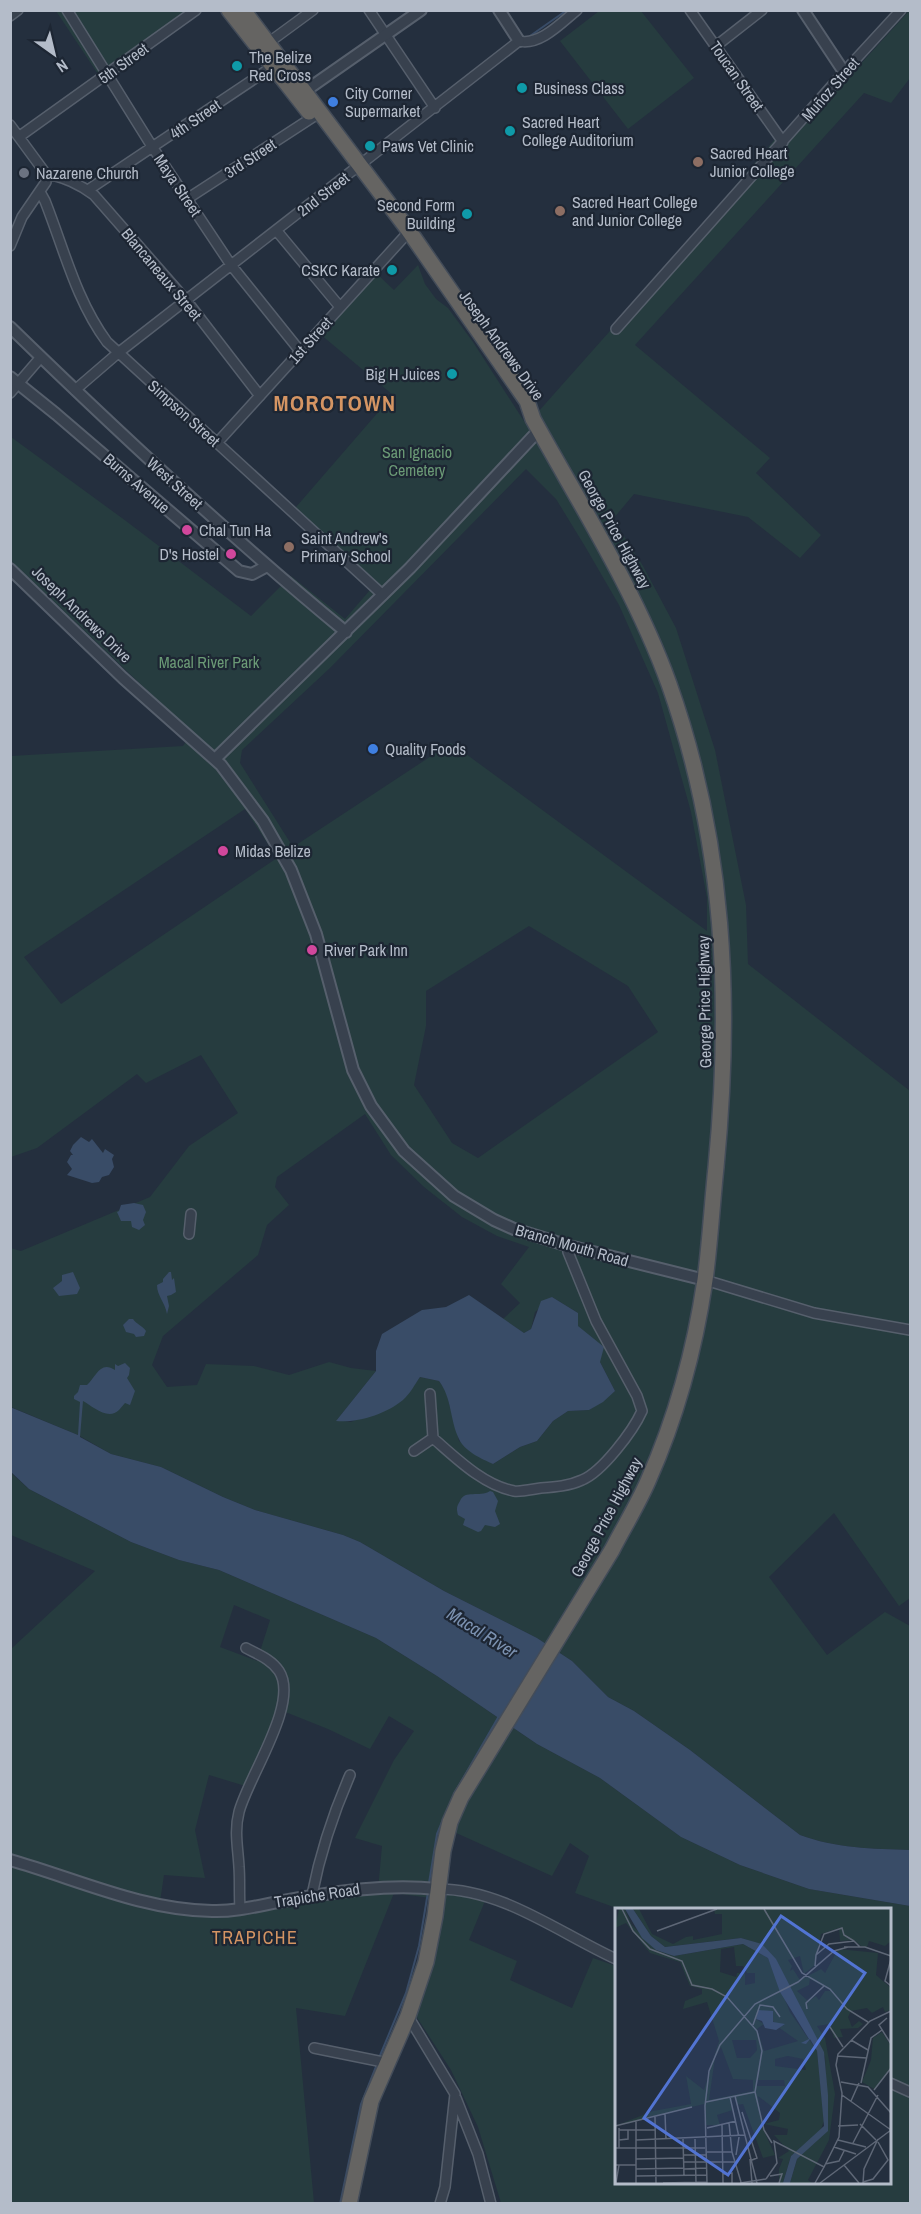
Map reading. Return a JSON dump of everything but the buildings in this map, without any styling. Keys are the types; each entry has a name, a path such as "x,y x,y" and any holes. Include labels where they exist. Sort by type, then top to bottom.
{"highway":[{"name":"Joseph Andrews Drive","path":"229,10 313,117 357,168 385,215 404,237 520,406 532,416"},
{"name":"Joseph Andrews Drive","path":"243,10 305,91 357,168 527,402 532,416"},
{"name":"George Price Highway","path":"438,1889 450,1822 461,1797 622,1532 661,1451 680,1392 705,1280 721,1109 724,1026 720,912 704,807 688,743 669,685 638,608 532,416"},
{"path":"349,2204 368,2111 408,2016 426,1962 438,1889"},
{"path":"359,2204 375,2114 388,2064"}],"street":[{"path":"10,16 18,10"},
{"name":"Maya Street","path":"67,10 106,74 231,265 300,351"},
{"name":"5th Street","path":"20,136 196,10"},
{"path":"268,43 313,10"},
{"path":"369,10 435,108"},
{"path":"305,91 421,10"},
{"path":"499,10 519,41"},
{"name":"2nd Street","path":"75,390 118,353 519,41 526,43 538,39 577,10"},
{"name":"Toucan Street","path":"690,10 783,142"},
{"path":"716,46 762,10"},
{"path":"802,10 844,72"},
{"name":"Muñoz Street","path":"616,329 901,10"},
{"name":"4th Street","path":"88,190 272,66"},
{"name":"3rd Street","path":"187,199 313,117"},
{"path":"10,125 46,174 46,182 22,216 10,246"},
{"name":"Blancaneaux Street","path":"46,174 55,175 88,190 186,300 260,396"},
{"name":"Simpson Street","path":"40,192 76,285 89,313 107,342 383,595"},
{"path":"276,231 340,307"},
{"name":"1st Street","path":"217,443 404,237"},
{"name":"West Street","path":"10,327 167,477 267,566 346,632"},
{"path":"10,393 15,380 41,357"},
{"name":"Burns Avenue","path":"15,380 240,571 252,574 267,566"},
{"path":"215,759 383,595 539,430"},
{"name":"Joseph Andrews Drive","path":"10,569 123,678 215,759"},
{"name":"Branch Mouth Road","path":"215,759 234,780 263,822 291,870 323,956 353,1070 361,1088 386,1129 421,1167 471,1208 514,1229 569,1246 705,1280 814,1313 910,1330"},
{"path":"189,1234 191,1214"},
{"path":"430,1394 433,1438 491,1483 515,1491 568,1485 585,1479 600,1467 626,1439 642,1411 637,1396 596,1321 568,1252 569,1246"},
{"path":"414,1450 433,1438"},
{"path":"240,1908 236,1846 239,1812 266,1750 284,1700 285,1690 284,1680 274,1665 246,1648"},
{"path":"312,1895 323,1848 337,1804 350,1775"},
{"name":"Trapiche Road","path":"10,1860 168,1908 215,1911 370,1887 468,1892 507,1904 582,1944 615,1959"},
{"path":"408,2016 455,2094 478,2154 491,2204"},
{"path":"314,2048 388,2064"},
{"path":"891,2083 910,2092"},
{"path":"440,2204 445,2187 455,2094"}],"green space":[{"path":"56,11 185,11 98,74"},
{"path":"599,11 641,11 694,78 628,129 560,41"},
{"path":"909,11 910,78 891,103 864,93 635,345 770,458 756,473 821,535 800,558 748,517 634,494 613,519 643,566 676,628 715,750 746,905 748,964 910,1091 910,1598 899,1606 834,1513 769,1577 827,1655 885,1612 910,1626 910,1850 840,1845 800,1835 690,1750 634,1711 608,1697 572,1661 537,1638 444,1591 360,1542 255,1510 161,1467 111,1454 78,1435 11,1407 10,1248 21,1251 150,1197 189,1146 238,1113 201,1055 146,1083 137,1074 37,1148 11,1157 11,756 183,746 192,733 11,561 11,437 251,616 291,576 345,619 370,590 290,514 393,395 320,334 376,273 394,290 418,265 425,284 436,299 448,308 473,342 540,446 555,441 538,412 657,278 775,139 783,149","holes":["526,469 556,499 586,548 619,605 658,693 691,812 707,898 707,931 451,743 293,847 240,763 242,750 330,668","245,809 277,858 61,1004 24,957","529,926 628,986 658,1032 478,1158 452,1143 414,1085 426,1026 426,991","365,1114 391,1155 424,1187 462,1217 497,1236 529,1247 501,1284 520,1303 503,1319 524,1333 531,1329 535,1312 552,1297 578,1313 578,1326 615,1391 589,1410 568,1411 553,1421 537,1441 520,1447 493,1464 459,1441 446,1391 439,1381 420,1377 404,1399 351,1422 337,1420 376,1371 329,1362 289,1375 254,1366 206,1364 197,1385 167,1387 152,1365 163,1336 258,1255 267,1225 289,1205 275,1187 277,1177"]},
{"path":"10,1472 29,1489 131,1542 179,1560 219,1570 376,1638 437,1676 537,1744 600,1778 681,1837 740,1865 809,1889 910,1906 910,2203 501,2203 478,2127 451,2070 416,2016 429,1977 445,1893 485,1901 469,1940 517,1961 510,1980 572,2008 593,1958 615,1966 615,2184 891,2184 891,1908 616,1908 575,1893 589,1856 570,1843 552,1876 454,1832 474,1764 430,1898 394,1893 345,2016 296,2008 314,2203 11,2203 11,1649 95,1571 11,1535","holes":["234,1605 270,1620 257,1661 220,1647","283,1711 370,1749 389,1716 414,1731 394,1760 355,1838 382,1846 378,1890 219,1916 159,1909 164,1875 205,1878 195,1830 209,1775 252,1788"]}],"water":[{"path":"81,1137 89,1142 92,1139 103,1153 105,1149 114,1155 112,1159 114,1167 109,1175 102,1177 99,1182 92,1183 67,1175 72,1169 67,1162 73,1155 70,1151"},
{"path":"134,1203 143,1205 146,1212 143,1220 145,1225 139,1230 132,1227 131,1221 121,1221 117,1212 121,1205"},
{"path":"73,1272 80,1288 77,1294 59,1296 53,1288 62,1281 62,1275"},
{"path":"171,1272 172,1280 174,1278 176,1292 167,1296 169,1306 167,1314 157,1285 163,1282"},
{"path":"469,1295 524,1333 531,1329 541,1301 552,1297 578,1313 578,1326 604,1347 600,1362 615,1391 603,1402 589,1410 568,1411 553,1421 537,1441 520,1447 493,1464 474,1454 461,1443 446,1395 439,1381 420,1377 406,1398 396,1405 362,1419 336,1421 376,1371 376,1351 382,1334 422,1310 446,1307"},
{"path":"129,1319 133,1319 146,1331 144,1336 136,1337 126,1332 123,1325"},
{"name":"Macal River","path":"125,1363 130,1368 127,1378 135,1391 130,1405 125,1403 115,1413 110,1414 100,1412 83,1401 80,1437 111,1454 161,1467 255,1510 360,1542 444,1591 537,1638 572,1661 608,1697 634,1711 690,1750 800,1835 840,1845 910,1850 910,1906 809,1889 740,1865 681,1837 600,1778 537,1744 437,1676 376,1638 219,1570 179,1560 131,1542 29,1489 11,1472 10,1407 78,1435 80,1402 74,1399 74,1396 80,1385 87,1385 102,1368 110,1367 115,1370 115,1364 118,1366"},
{"path":"490,1491 498,1501 495,1511 500,1524 495,1527 485,1525 478,1532 463,1525 465,1519 458,1515 457,1509 462,1497"}],"waterway":[{"path":"530,36 567,10"},
{"path":"362,157 377,146"},
{"path":"454,1794 499,1716"},
{"path":"429,1883 437,1834 442,1822"},
{"path":"379,2058 406,1993 419,1946 428,1892"},
{"path":"340,2204 361,2104 377,2064"}],"place":[{"name":"The Belize Red Cross","path":"237,66"},
{"name":"Business Class","path":"522,88"},
{"name":"City Corner Supermarket","path":"333,102"},
{"name":"Sacred Heart College Auditorium","path":"510,131"},
{"name":"Paws Vet Clinic","path":"370,146"},
{"name":"Sacred Heart Junior College","path":"698,162"},
{"name":"Nazarene Church","path":"24,173"},
{"name":"Sacred Heart College and Junior College","path":"560,211"},
{"name":"Second Form Building","path":"467,214"},
{"name":"CSKC Karate","path":"392,270"},
{"name":"Big H Juices","path":"452,374"},
{"name":"Chal Tun Ha","path":"187,530"},
{"name":"Saint Andrew's Primary School","path":"289,547"},
{"name":"D's Hostel","path":"231,554"},
{"name":"Quality Foods","path":"373,749"},
{"name":"Midas Belize","path":"223,851"},
{"name":"River Park Inn","path":"312,950"}],"district":[{"name":"MOROTOWN","path":"335,403"},
{"name":"TRAPICHE","path":"255,1938"}],"park label":[{"name":"San Ignacio Cemetery","path":"417,461"},
{"name":"Macal River Park","path":"209,662"}]}
